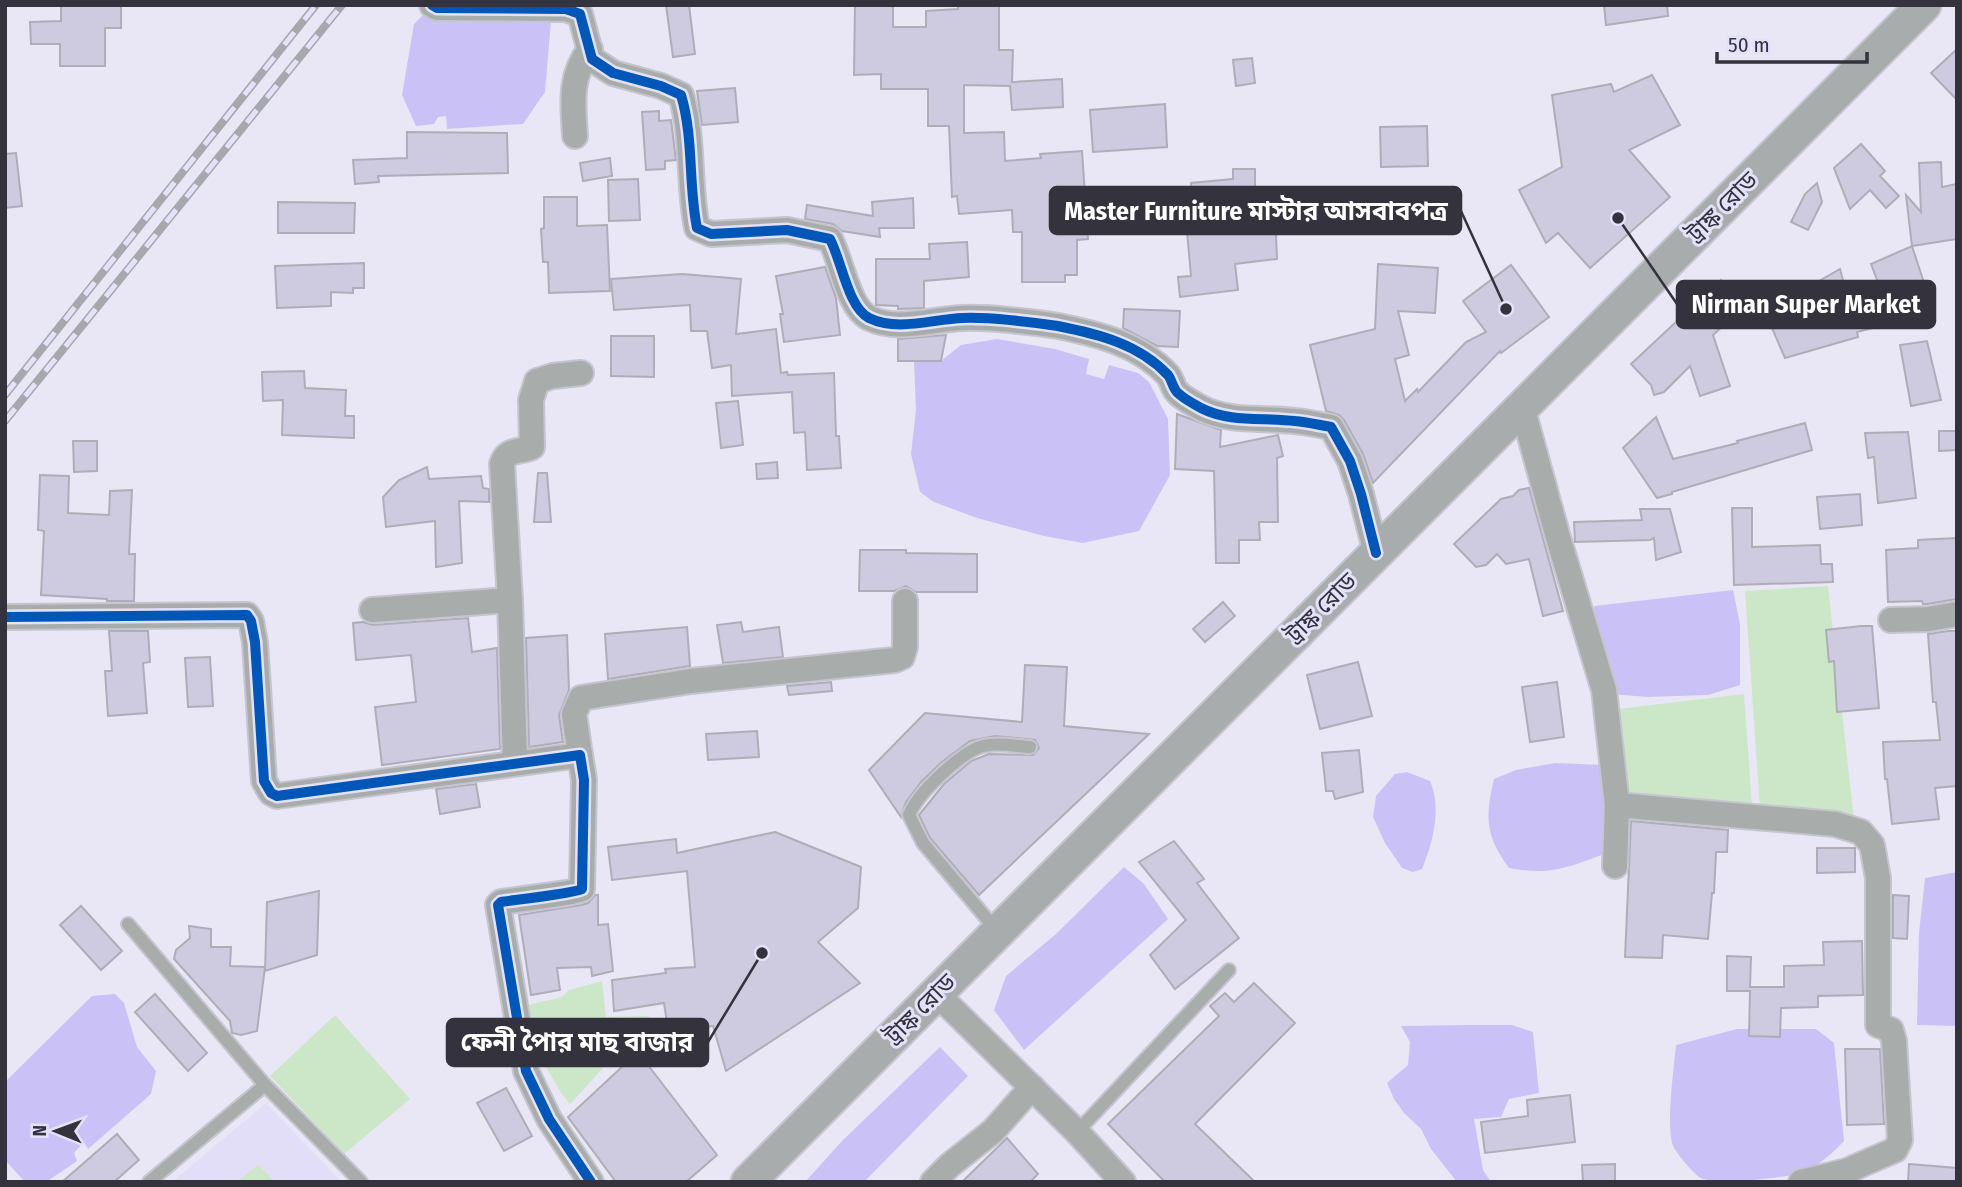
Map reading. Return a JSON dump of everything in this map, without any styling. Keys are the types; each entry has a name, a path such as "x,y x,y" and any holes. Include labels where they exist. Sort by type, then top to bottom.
{"main road":[{"name":"ট্রাঙ্ক রোড","path":"748,1182 1924,5"}],"street":[{"path":"432,5 437,8 566,9 580,14 592,59 613,73 661,86 681,95 687,116 693,210 697,228 711,234 787,230 830,239 852,301 858,310 881,322 893,325 965,318 1057,326 1114,340 1142,354 1169,376 1178,393 1202,409 1251,420 1294,421 1331,427 1350,461 1376,553"},
{"path":"575,136 573,105 578,65 590,49"},
{"path":"515,763 502,464 505,456 512,451 532,447 531,400 537,381 581,373"},
{"path":"1522,407 1604,690 1617,805 1615,866"},
{"path":"372,610 510,600"},
{"path":"591,1182 549,1119 527,1071 498,905 501,902 561,892 577,893 582,889 584,780 574,713 581,698 691,681 895,660 902,657 905,647 905,601"},
{"path":"1891,620 1929,619 1957,614"},
{"path":"5,617 247,615 251,621 255,642 264,781 273,795 294,795 580,755"},
{"path":"1617,805 1835,824 1861,832 1872,845 1878,878 1878,1026 1891,1030 1894,1041 1900,1140 1895,1150 1867,1163 1847,1171 1801,1182"},
{"path":"936,993 1077,1132 1123,1182"},
{"path":"933,1182 993,1131 1032,1087"}],"lane":[{"path":"998,933 923,844 909,815 915,801 951,767 977,748 999,745 1030,747"},
{"path":"128,924 265,1084 361,1182"},
{"path":"1077,1132 1230,970"},
{"path":"149,1182 265,1084"}],"shaded area":[{"path":"427,11 551,21 545,92 523,124 447,129 446,116 438,117 434,124 416,126 402,95 414,24"},
{"path":"997,339 1055,349 1089,359 1086,374 1104,379 1109,365 1138,373 1149,382 1168,419 1170,475 1139,531 1083,543 1044,536 977,518 934,502 920,492 911,454 916,410 914,361 941,361 961,345"},
{"path":"1733,590 1740,624 1740,685 1708,695 1648,697 1611,694 1597,640 1594,606"},
{"path":"1555,763 1603,765 1607,853 1570,866 1548,870 1509,868 1495,846 1489,826 1489,804 1494,779 1516,770"},
{"path":"1407,772 1430,781 1434,791 1436,814 1430,848 1422,869 1413,872 1402,868 1385,843 1373,817 1376,796 1395,774"},
{"path":"1124,867 1144,884 1168,919 1024,1050 994,1010 1006,976 1056,934"},
{"path":"1957,872 1957,1026 1917,1025 1919,933 1925,878"},
{"path":"115,994 124,1003 137,1047 156,1071 151,1094 88,1149 82,1144 74,1153 77,1161 46,1182 25,1182 5,1160 5,1082 92,996"},
{"path":"1512,1025 1533,1032 1539,1093 1509,1099 1501,1117 1474,1119 1483,1170 1491,1182 1457,1182 1431,1149 1421,1129 1394,1099 1387,1083 1408,1065 1410,1042 1401,1026"},
{"path":"1737,1029 1816,1029 1834,1043 1844,1141 1829,1155 1800,1173 1765,1179 1706,1180 1692,1171 1674,1148 1670,1114 1676,1045"},
{"path":"940,1047 968,1076 864,1182 805,1182 842,1141"},
{"path":"266,1103 342,1182 172,1182"}],"green space":[{"path":"1828,586 1854,820 1760,809 1745,591"},
{"path":"1744,694 1752,806 1626,792 1618,709"},
{"path":"602,981 606,1017 649,1016 641,1040 604,1067 570,1104 539,1055 528,1005 562,997 569,990"},
{"path":"335,1015 410,1099 344,1154 270,1076"},
{"path":"258,1165 275,1182 237,1182"}],"building":[{"path":"61,5 121,5 121,28 105,28 105,66 60,66 60,44 31,44 30,22 61,21"},
{"path":"666,5 689,5 695,54 673,57"},
{"path":"855,5 893,5 893,27 926,27 926,11 958,9 958,5 999,5 999,50 1013,50 1012,82 1062,79 1063,107 1012,110 1010,86 964,85 964,133 1004,132 1005,161 1041,158 1040,154 1082,151 1088,239 1077,240 1077,275 1065,275 1065,282 1022,282 1022,232 1013,232 1012,210 959,214 957,196 952,197 949,126 928,126 928,89 881,89 881,74 854,75"},
{"path":"1604,5 1667,5 1668,16 1606,25"},
{"path":"1957,49 1957,100 1931,73"},
{"path":"1252,58 1255,83 1236,86 1233,60"},
{"path":"1652,75 1680,125 1629,150 1670,197 1590,268 1558,233 1546,243 1519,190 1562,167 1552,95 1611,84 1614,92"},
{"path":"735,88 738,122 702,125 697,91"},
{"path":"1165,104 1167,147 1093,152 1090,110"},
{"path":"659,111 659,121 671,120 676,160 665,161 665,169 646,170 642,112"},
{"path":"1427,126 1428,166 1381,167 1380,127"},
{"path":"407,132 507,133 508,173 378,176 379,182 355,184 353,160 407,158"},
{"path":"1861,144 1885,171 1880,176 1899,196 1886,208 1870,190 1850,209 1834,168"},
{"path":"16,153 22,206 5,208 5,154"},
{"path":"610,158 612,176 583,181 580,163"},
{"path":"1941,162 1942,187 1957,184 1957,239 1912,246 1906,195 1921,212 1919,163"},
{"path":"1233,169 1255,169 1255,194 1292,188 1295,208 1275,211 1277,259 1235,264 1238,290 1180,297 1178,277 1191,276 1184,198 1192,198 1191,183 1233,179"},
{"path":"638,179 640,220 609,221 608,180"},
{"path":"1817,183 1822,202 1808,230 1791,222 1805,194"},
{"path":"544,197 577,197 577,226 607,225 610,291 549,293 548,262 543,262 541,229 544,228"},
{"path":"913,198 914,228 879,228 880,237 842,231 833,224 805,219 807,205 873,216 872,202"},
{"path":"278,202 355,203 354,233 278,233"},
{"path":"967,242 969,277 924,281 924,308 898,309 898,306 876,305 876,259 930,259 929,244"},
{"path":"1912,246 1929,298 1890,311 1893,323 1857,332 1858,337 1785,358 1765,312 1840,269 1852,314 1887,306 1871,264"},
{"path":"364,263 364,288 353,288 353,293 331,292 331,306 277,308 275,266"},
{"path":"1378,264 1438,268 1435,313 1398,311 1409,355 1395,359 1405,401 1417,389 1418,392 1466,342 1486,332 1463,301 1511,265 1549,317 1501,353 1500,351 1373,483 1363,454 1344,420 1339,415 1326,411 1310,345 1375,329"},
{"path":"825,267 836,298 840,335 784,342 780,314 783,314 776,276"},
{"path":"682,274 741,279 736,334 776,329 781,373 834,373 836,436 839,436 841,468 807,470 805,432 794,433 792,392 732,396 731,365 712,368 707,331 691,331 690,305 614,310 611,279"},
{"path":"1721,280 1745,306 1713,335 1730,386 1700,396 1690,366 1664,392 1654,395 1651,385 1631,364"},
{"path":"1124,309 1180,311 1178,347 1157,346 1123,328"},
{"path":"946,335 941,361 898,361 898,339"},
{"path":"611,336 654,336 654,377 611,376"},
{"path":"1927,341 1941,400 1911,406 1900,345"},
{"path":"304,371 305,388 346,390 345,416 354,416 354,438 282,435 283,400 263,401 262,372"},
{"path":"738,401 743,445 721,448 716,403"},
{"path":"1177,414 1221,430 1220,447 1278,435 1283,456 1277,458 1278,522 1259,522 1260,540 1239,540 1239,563 1216,563 1214,471 1175,469"},
{"path":"1656,417 1673,459 1805,423 1812,450 1657,498 1623,448"},
{"path":"1939,431 1957,431 1957,450 1939,451"},
{"path":"1908,432 1916,498 1878,503 1874,457 1868,458 1865,433"},
{"path":"73,441 97,441 97,471 74,472"},
{"path":"777,462 778,478 757,479 756,464"},
{"path":"427,467 429,479 481,476 483,488 489,489 489,502 459,501 462,563 436,567 435,521 386,527 383,497 399,480"},
{"path":"538,473 547,473 551,522 534,522"},
{"path":"40,475 69,476 68,513 109,515 110,491 132,490 129,554 135,554 134,601 41,595 44,531 38,530"},
{"path":"1529,488 1563,611 1543,616 1529,559 1506,564 1497,554 1486,565 1476,567 1454,544 1501,499"},
{"path":"1860,494 1862,525 1820,529 1817,497"},
{"path":"1732,508 1752,508 1752,547 1820,545 1821,564 1832,564 1833,582 1734,585"},
{"path":"1640,509 1670,509 1681,552 1656,560 1654,538 1575,542 1574,522 1642,520"},
{"path":"1956,538 1957,599 1927,604 1922,601 1888,602 1886,550 1918,548 1918,540"},
{"path":"860,550 977,554 977,592 916,592 906,586 894,591 859,591"},
{"path":"1223,602 1235,616 1205,642 1193,629"},
{"path":"468,618 472,652 497,648 500,749 382,765 375,707 416,702 411,655 356,660 353,623 373,625"},
{"path":"741,622 743,632 779,627 783,657 723,663 717,625"},
{"path":"1872,626 1879,708 1837,712 1834,661 1829,662 1826,630"},
{"path":"687,627 690,666 608,679 605,634"},
{"path":"109,631 148,631 150,662 143,663 147,713 108,716 105,671 112,671"},
{"path":"1957,631 1957,786 1935,788 1939,819 1892,824 1883,742 1940,740 1936,702 1933,702 1928,634"},
{"path":"567,635 569,690 559,715 563,742 529,747 526,638"},
{"path":"210,657 213,706 188,707 185,658"},
{"path":"1358,662 1372,716 1320,729 1307,675"},
{"path":"1025,665 1067,667 1064,726 1149,734 979,895 930,838 919,815 944,784 971,761 989,754 1033,755 1039,748 1035,740 995,736 970,741 922,781 906,802 901,817 869,770 925,713 1022,722"},
{"path":"831,682 832,691 789,695 787,686"},
{"path":"1557,682 1564,737 1530,742 1522,687"},
{"path":"757,731 759,757 708,760 706,734"},
{"path":"1359,750 1363,792 1335,799 1333,791 1326,791 1322,753"},
{"path":"476,784 480,807 440,814 436,789"},
{"path":"1631,821 1728,830 1727,852 1716,852 1708,939 1663,935 1662,958 1625,957"},
{"path":"775,832 861,867 858,908 818,942 860,983 726,1071 713,1026 668,1030 664,1003 614,1011 612,980 666,973 665,969 695,967 687,871 612,880 608,847 676,839 677,853"},
{"path":"1174,841 1204,879 1197,883 1239,938 1175,989 1150,955 1186,920 1139,862"},
{"path":"1817,848 1855,848 1855,872 1817,873"},
{"path":"319,891 317,955 265,971 267,902"},
{"path":"598,895 598,925 608,924 613,971 592,976 591,967 557,968 560,990 531,995 519,915 581,905 588,903"},
{"path":"1893,895 1909,896 1907,939 1893,938"},
{"path":"81,906 122,951 101,970 60,925"},
{"path":"189,926 211,929 211,947 231,947 230,966 265,967 257,1031 241,1035 232,1033 230,1021 174,959 176,950 190,938"},
{"path":"1862,941 1863,995 1818,996 1818,1007 1781,1008 1780,1037 1749,1036 1750,991 1727,991 1727,956 1751,957 1750,987 1784,987 1784,966 1824,965 1823,942"},
{"path":"1254,983 1295,1023 1195,1124 1255,1182 1165,1182 1108,1124 1219,1016 1210,1006 1225,993 1234,1002"},
{"path":"155,994 207,1053 188,1071 135,1012"},
{"path":"1845,1049 1880,1049 1884,1124 1847,1125"},
{"path":"638,1052 717,1155 686,1182 616,1182 568,1117"},
{"path":"506,1088 532,1136 504,1151 477,1103"},
{"path":"1570,1095 1575,1142 1485,1153 1481,1122 1528,1116 1527,1100"},
{"path":"117,1134 139,1160 114,1182 62,1182"},
{"path":"1007,1138 1038,1174 1030,1182 962,1182"},
{"path":"1615,1164 1615,1182 1583,1182 1582,1165"},
{"path":"1909,1164 1957,1168 1957,1182 1908,1182"}],"railway":[{"path":"5,395 316,5"},
{"path":"5,421 342,5"}],"cycle path":[{"path":"432,5 437,8 566,9 580,14 592,59 613,73 661,86 681,95 688,128 697,228 711,234 787,230 830,239 851,294 869,318 892,324 985,318 1073,329 1117,342 1144,355 1168,375 1180,395 1212,413 1235,418 1295,421 1331,427 1350,461 1376,553"},
{"path":"5,617 247,615 251,621 255,642 264,781 271,793 277,796 580,755 584,780 582,889 501,902 498,905 526,1071 549,1119 591,1182"}],"place":[{"name":"Nirman Super Market","path":"1618,218"},
{"name":"Master Furniture মাস্টার আসবাবপত্র","path":"1506,309"},
{"name":"ফেনী পৈার মাছ বাজার","path":"762,953"}]}
